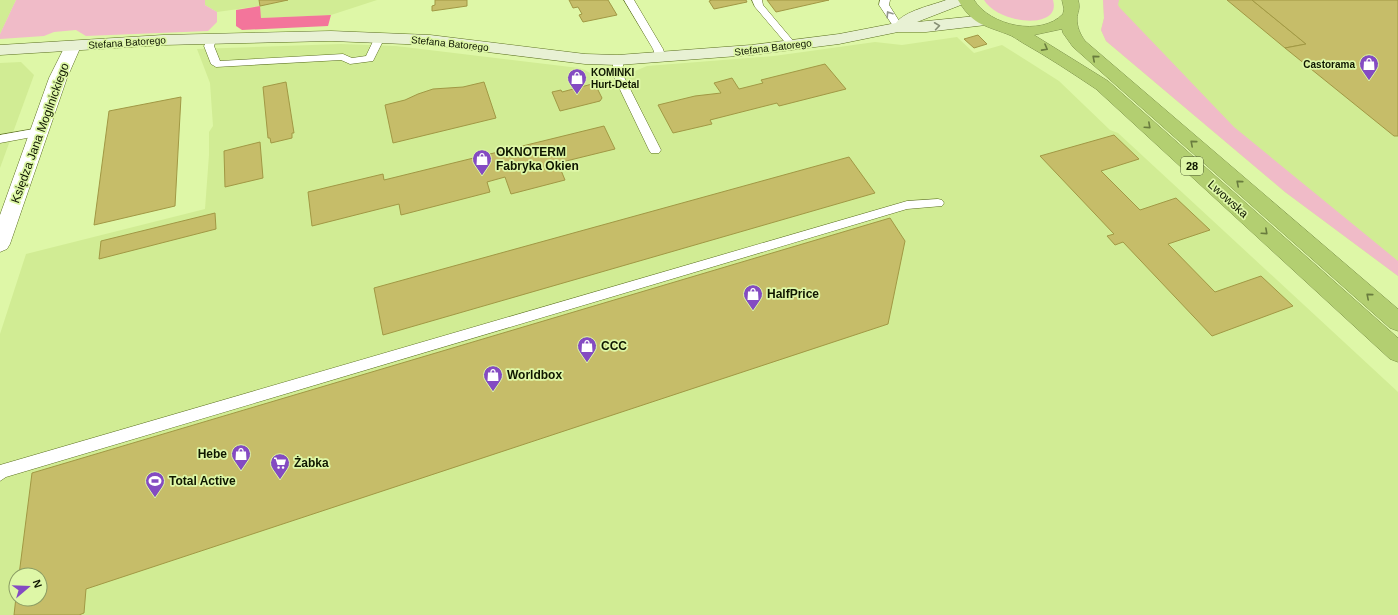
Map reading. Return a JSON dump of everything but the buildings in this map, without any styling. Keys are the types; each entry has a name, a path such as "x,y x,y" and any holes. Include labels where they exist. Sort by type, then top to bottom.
{"highway":[{"name":"28","path":"966,0 972,10 986,20 1011,29 1035,31 1055,28 1069,19 1072,12 1070,0"},
{"name":"Lwowska","path":"1069,19 1071,33 1079,44 1398,322"},
{"name":"Lwowska","path":"1011,29 1051,52 1102,85 1398,352"}],"street":[{"name":"Stefana Batorego","path":"898,27 916,16 961,0"},
{"name":"Stefana Batorego","path":"0,50 212,38 315,36 380,37 430,40 579,59 618,60 661,58 751,50 839,39 898,27 926,27 986,20"},
{"name":"Księdza Jana Mogilnickiego","path":"0,244 58,78 73,46"}],"lane":[{"path":"629,0 658,49 661,58"},
{"path":"758,0 758,5 792,45"},
{"path":"885,0 884,5 898,27"},
{"path":"212,38 209,46 216,64 343,58 350,61 370,59 380,37"},
{"path":"618,60 618,75 655,150"},
{"path":"0,139 39,132"},
{"path":"0,474 0,472 907,206 938,203"}],"shaded area":[{"path":"0,0 16,0 0,34"},
{"path":"16,0 205,0 205,5 217,12 217,22 208,31 86,36 76,30 54,32 44,36 0,39 0,34"},
{"path":"205,0 377,0 331,15 261,18 259,6 217,12 205,5"},
{"path":"984,0 1053,0 1053,10 1048,16 1039,20 1027,21 1014,19 1002,14 991,8"},
{"path":"1103,0 1398,0 1398,276 1285,192 1106,41 1101,30 1104,18"},
{"path":"1103,0 1119,0 1118,5 1120,8 1234,127 1398,261 1398,276 1285,192 1106,41 1101,30 1104,18"},
{"path":"260,6 261,18 331,15 328,26 242,30 236,26 236,10"},
{"path":"957,37 974,53 1002,45 1059,81 1110,130 1118,133 1398,392 1398,615 0,615 0,334 26,254 205,209 209,132 213,126 210,83 197,49 341,44 396,46 579,68 600,79 614,80 647,66 774,56 875,42 902,45"},
{"path":"21,62 34,75 0,168 0,63"}],"place":[{"name":"Castorama","path":"1369,81"},
{"name":"KOMINKI Hurt-Detal","path":"577,95"},
{"name":"OKNOTERM Fabryka Okien","path":"482,176"},
{"name":"HalfPrice","path":"753,311"},
{"name":"CCC","path":"587,363"},
{"name":"Worldbox","path":"493,392"},
{"name":"Hebe","path":"241,471"},
{"name":"Żabka","path":"280,480"},
{"name":"Total Active","path":"155,498"}]}
